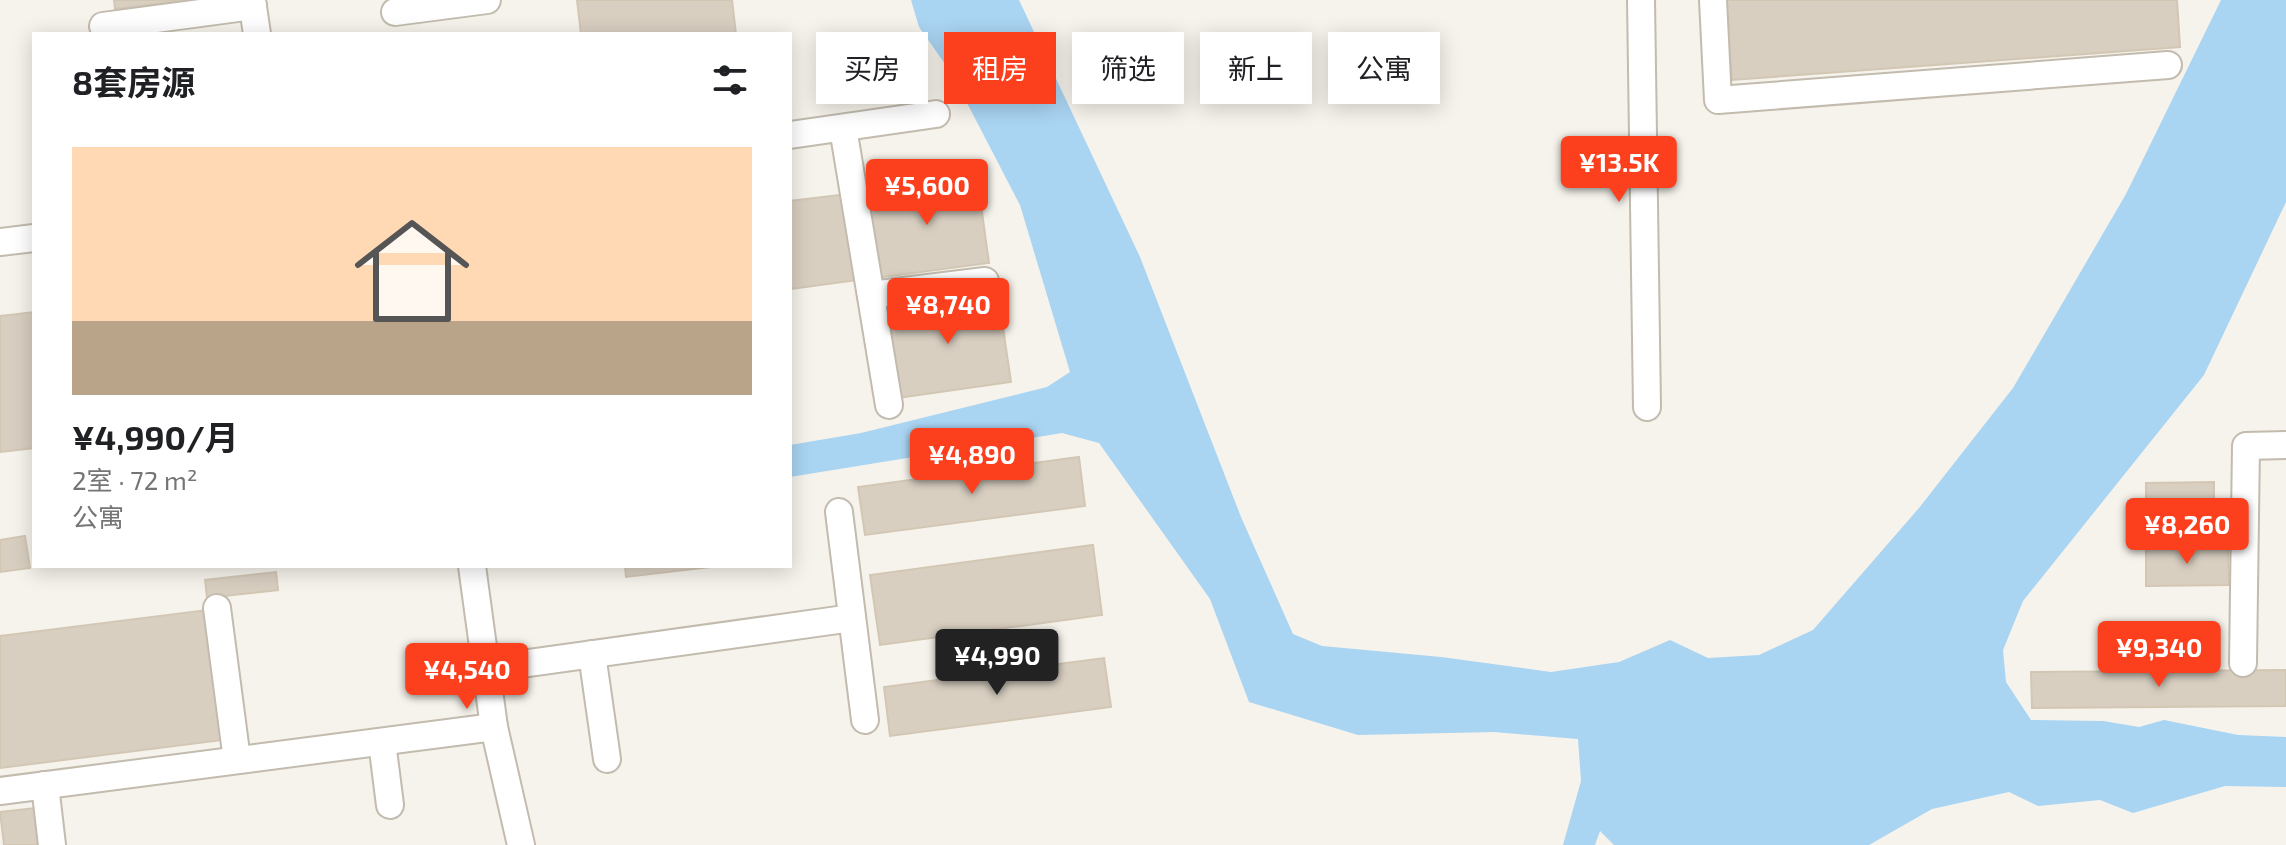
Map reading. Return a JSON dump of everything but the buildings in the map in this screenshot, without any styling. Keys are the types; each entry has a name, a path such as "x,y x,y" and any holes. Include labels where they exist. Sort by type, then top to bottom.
{"street":[{"path":"396,15 487,0"},
{"path":"1641,0 1647,407"},
{"path":"1713,0 1718,100 2168,65"},
{"path":"102,20 253,3 257,32"},
{"path":"792,135 936,114"},
{"path":"843,128 889,405"},
{"path":"0,242 32,238"},
{"path":"871,295 985,281"},
{"path":"2243,663 2246,446 2286,445"},
{"path":"839,512 865,720"},
{"path":"472,568 494,727 521,845"},
{"path":"217,608 237,760"},
{"path":"486,669 852,618"},
{"path":"592,654 607,759"},
{"path":"0,791 494,727"},
{"path":"382,742 390,805"},
{"path":"45,785 52,845"}],"water":[{"path":"911,0 1019,0 1034,32 944,32 944,63 928,40 928,32 923,32"},
{"path":"2221,0 2286,0 2286,202 2204,375 2023,601 2003,650 2006,682 2031,720 2103,721 2139,727 2164,720 2238,735 2286,737 2286,787 2225,786 2133,813 2100,800 2038,806 2009,792 1932,809 1869,845 1614,845 1600,831 1595,845 1563,845 1581,781 1578,739 1494,732 1358,735 1249,702 1210,599 1099,443 1062,433 792,477 792,445 861,433 1047,387 1070,372 1020,205 968,104 1056,104 1056,79 1140,257 1241,517 1293,634 1322,646 1441,657 1551,672 1619,662 1670,640 1708,658 1759,655 1813,630 1919,508 2013,388 2126,194"}]}
